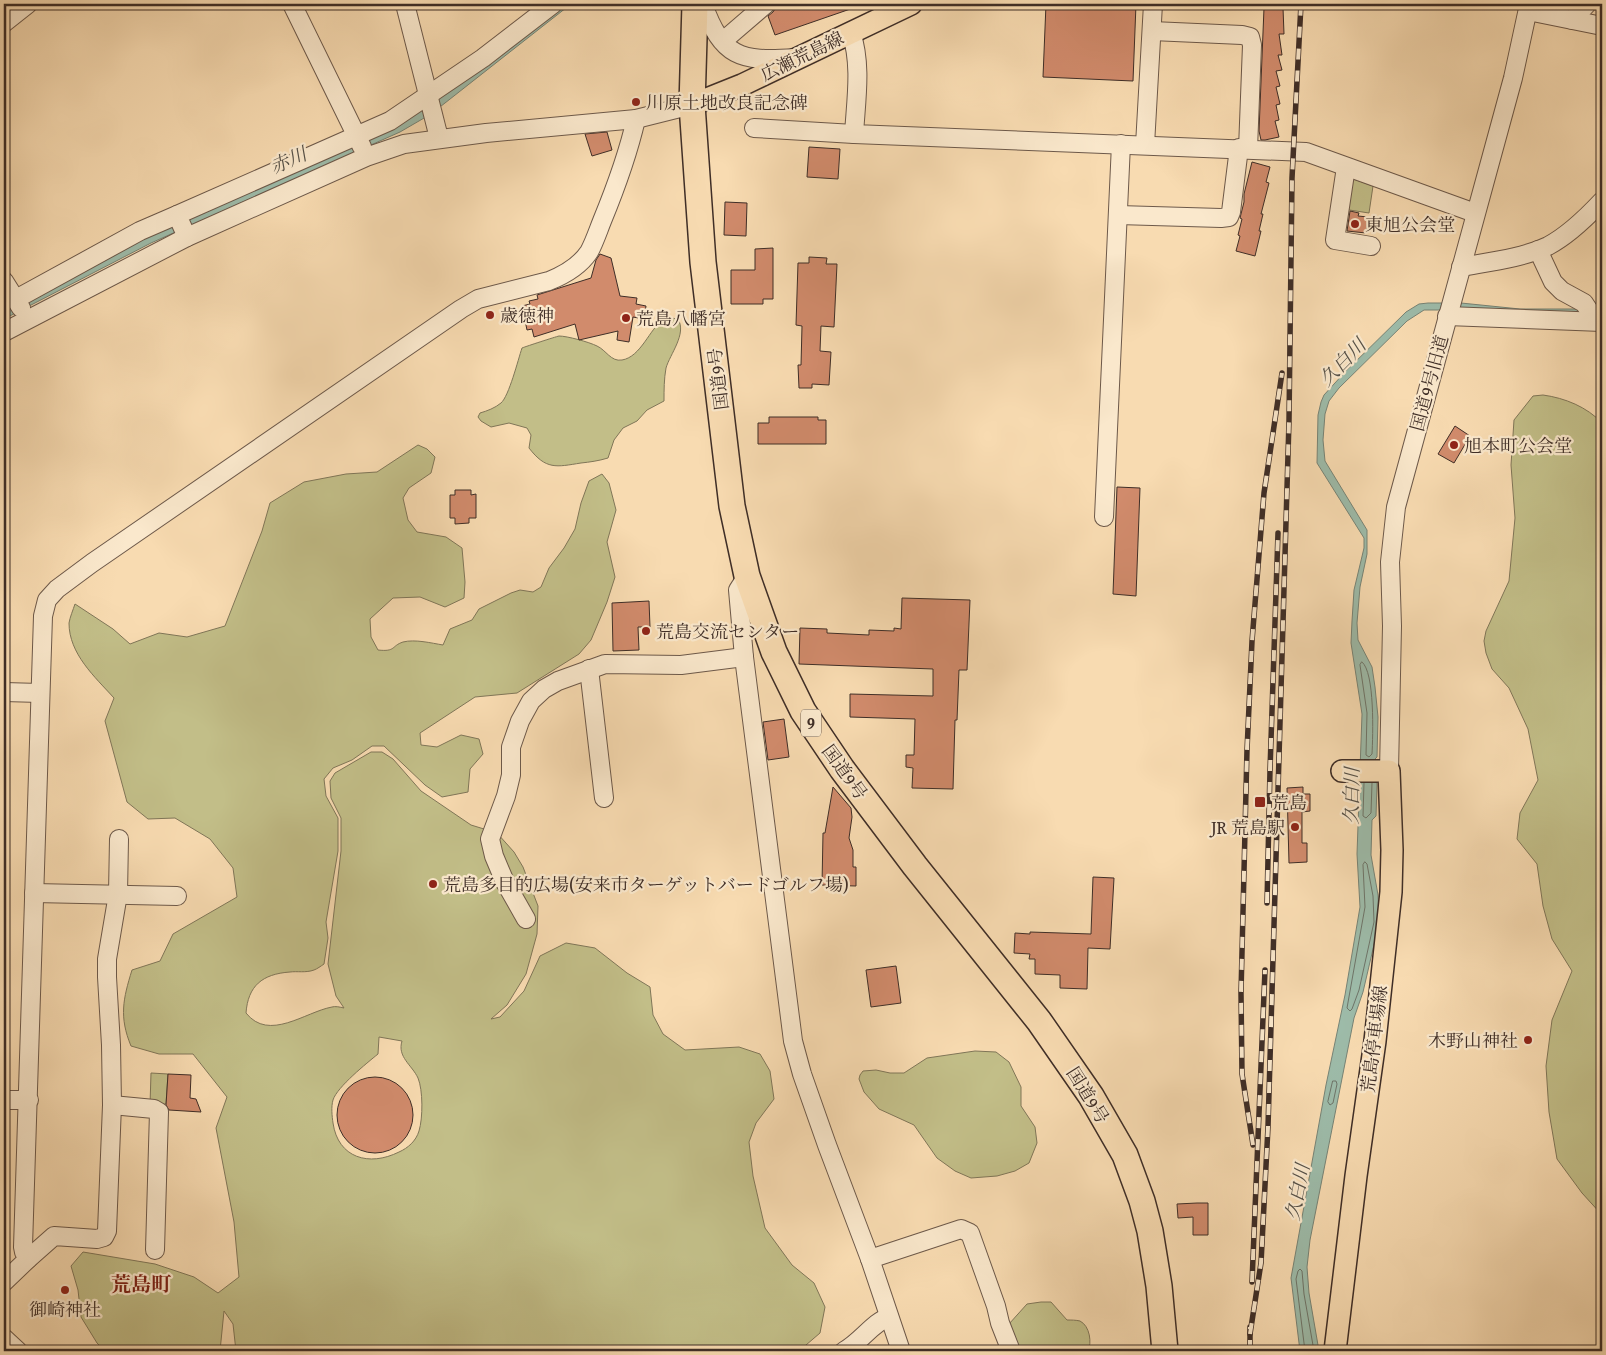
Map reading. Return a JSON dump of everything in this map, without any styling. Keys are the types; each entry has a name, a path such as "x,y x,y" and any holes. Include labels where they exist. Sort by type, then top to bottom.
{"highway":[{"name":"国道9号","path":"695,4 692,105 704,262 728,474 738,539 747,576 774,652 803,711 842,769 909,858 1039,1021 1091,1096 1124,1155 1142,1201 1150,1231 1159,1286 1165,1351"}],"main road":[{"name":"広瀬荒島線","path":"692,105 742,85 851,32 884,9 911,4"},
{"path":"1349,771 1384,771"},
{"name":"荒島停車場線","path":"1335,1351 1392,892 1392,850 1384,771"}],"street":[{"path":"4,24 28,4"},
{"path":"292,4 358,136 366,157"},
{"path":"405,4 439,138"},
{"path":"20,308 390,121 483,58 553,4"},
{"path":"703,4 722,41 736,54 745,57 777,59 800,57"},
{"path":"722,41 766,4"},
{"path":"1145,145 1153,4"},
{"path":"1572,20 1587,4"},
{"path":"1528,8 1602,26"},
{"name":"国道9号旧道","path":"1384,771 1392,626 1390,562 1396,507 1513,78 1528,8"},
{"path":"1118,215 1222,218 1229,216 1232,212 1244,149 1252,45 1250,37 1242,35 1152,31"},
{"path":"851,32 856,48 858,65 854,134"},
{"path":"4,332 20,308 140,231 181,225 404,144 439,138 636,119 692,105"},
{"path":"28,1259 23,1247 40,693 43,616 47,600 58,589 461,308 478,299 549,281 577,265 589,251 607,208 630,146 636,119"},
{"path":"754,128 854,134 1306,152 1475,213"},
{"path":"1104,517 1121,144"},
{"path":"1346,168 1335,240 1370,246"},
{"path":"1461,266 1490,262 1538,250 1550,245 1588,216 1602,201"},
{"path":"1538,250 1557,287 1581,300 1594,316"},
{"path":"4,281 20,308"},
{"path":"1447,316 1594,316"},
{"path":"747,576 738,590 744,657 793,1041 802,1074 827,1146 870,1259 901,1351"},
{"path":"526,919 505,882 494,856 490,839 506,796 511,775 511,747 520,721 531,701 544,689 558,681 605,664 681,665 744,657"},
{"path":"589,669 604,798"},
{"path":"4,692 40,693"},
{"path":"4,1282 54,1236 97,1239 106,1235 112,1105 107,959 118,894 119,839"},
{"path":"34,893 177,896"},
{"path":"4,1100 29,1100"},
{"path":"112,1105 154,1109 159,1112 155,1250"},
{"path":"870,1259 961,1228 970,1233 1011,1351"},
{"path":"844,1351 854,1346 881,1319 889,1317"},
{"path":"4,1338 18,1351"}],"shaded area":[{"path":"1348,177 1373,186 1369,213 1343,209"},
{"path":"678,319 680,331 677,344 666,368 664,401 647,410 637,421 623,428 614,440 608,458 558,466 552,465 541,460 529,448 531,435 527,428 509,423 491,427 478,417 480,413 496,406 504,399 522,348 563,336 593,344 615,359 622,360 635,354 658,324 663,320"},
{"path":"1543,395 1575,404 1590,412 1602,423 1602,1215 1582,1193 1557,1159 1549,1112 1546,1066 1552,1020 1572,971 1552,939 1543,906 1537,864 1517,839 1520,813 1538,780 1528,729 1509,688 1492,669 1484,641 1486,631 1509,581 1515,518 1511,465 1514,420 1533,396"},
{"path":"418,445 427,449 435,457 431,473 409,488 403,498 408,520 417,532 446,537 462,548 465,582 464,598 445,607 420,597 393,598 370,619 371,637 378,650 391,649 408,641 443,645 450,629 472,620 479,609 511,593 520,590 533,592 541,587 549,568 575,529 581,503 589,481 602,474 609,483 616,510 607,542 615,577 591,640 579,654 517,693 475,697 420,733 421,745 437,747 461,735 479,739 483,754 470,769 468,792 442,797 425,785 384,746 372,746 352,760 333,768 324,779 326,796 338,818 338,851 326,922 328,938 324,964 311,971 280,973 264,979 253,989 247,1004 246,1013 255,1021 265,1025 276,1025 288,1023 332,1007 344,1008 336,996 328,964 341,851 341,818 331,798 330,781 335,773 371,752 382,752 393,759 421,791 471,825 497,833 514,852 523,867 538,906 537,934 526,974 507,1005 491,1019 500,1017 524,991 540,956 566,943 595,948 627,973 650,987 653,1015 663,1034 685,1050 739,1047 760,1054 770,1071 774,1099 756,1123 749,1142 753,1176 765,1228 792,1265 814,1283 825,1307 820,1333 799,1351 236,1351 233,1324 224,1311 220,1351 105,1351 97,1343 81,1317 78,1290 71,1266 83,1252 155,1264 194,1277 218,1293 239,1277 234,1222 216,1128 227,1097 193,1054 159,1054 131,1046 127,1036 124,1017 126,990 132,970 160,961 173,934 237,897 233,868 210,839 175,818 148,819 127,802 105,721 114,698 84,664 73,645 69,623 75,604 113,629 130,644 159,633 187,637 225,626 262,531 270,503 304,482 346,474 377,472","holes":["379,1037 402,1041 403,1056 418,1078 421,1090 422,1112 418,1135 406,1148 388,1156 377,1159 366,1159 357,1156 348,1152 336,1135 332,1114 333,1100 346,1082 378,1054"]},
{"path":"975,1051 996,1052 1009,1062 1021,1087 1021,1106 1035,1127 1037,1143 1029,1163 1015,1171 997,1176 971,1178 955,1171 937,1158 914,1125 879,1109 864,1092 859,1079 863,1071 876,1070 904,1073 927,1058"},
{"path":"151,1073 168,1074 166,1104 150,1105"},
{"path":"1051,1302 1067,1320 1083,1323 1089,1335 1090,1344 1088,1351 1018,1351 1009,1324 1027,1304"}],"water":[{"path":"563,4 571,4 431,114 400,132 151,243 4,319 4,311 120,250 428,104"},
{"path":"1442,303 1440,310 1424,310 1407,321 1339,388 1329,401 1325,414 1323,440 1325,461 1367,530 1367,554 1360,587 1357,623 1358,640 1372,667 1378,717 1377,757 1374,760 1377,785 1376,816 1372,820 1371,855 1378,895 1379,923 1363,992 1354,1018 1310,1240 1307,1267 1309,1293 1319,1351 1300,1351 1291,1278 1360,907 1357,854 1362,714 1351,643 1354,590 1364,548 1364,538 1317,463 1318,415 1324,395 1345,372 1406,312 1419,304"},
{"path":"1461,303 1520,309 1596,309 1602,311 1602,317 1459,310"}],"building":[{"path":"778,4 859,4 859,6 775,35 768,16"},
{"path":"1046,4 1136,4 1133,81 1043,77"},
{"path":"1264,8 1283,8 1284,34 1279,34 1282,55 1278,55 1282,70 1276,71 1280,86 1276,87 1280,104 1276,105 1279,120 1275,121 1279,137 1261,140 1259,131"},
{"path":"607,132 612,150 592,156 585,134"},
{"path":"809,147 840,149 838,179 807,177"},
{"path":"1252,162 1270,167 1266,182 1269,183 1261,214 1263,214 1259,231 1261,231 1255,256 1236,251 1240,236 1238,235 1242,219 1240,218 1244,194"},
{"path":"725,202 747,203 746,236 724,235"},
{"name":"東旭公会堂","path":"1350,211 1359,213 1358,216 1368,217 1366,233 1347,231"},
{"path":"773,248 773,299 763,299 763,304 731,304 731,270 755,270 755,249"},
{"path":"600,254 611,258 620,296 637,298 636,304 646,306 644,319 633,317 629,342 617,340 618,331 579,340 575,324 534,337 532,329 527,330 522,306 530,304 529,301 538,299 537,295 591,278 596,260"},
{"path":"809,257 827,258 826,264 837,264 834,327 821,326 820,351 831,352 829,385 812,384 812,388 799,388 798,365 801,365 802,326 796,325 798,263 809,263"},
{"path":"769,417 818,417 818,420 826,420 826,444 758,444 758,423 769,423"},
{"name":"旭本町公会堂","path":"1455,426 1470,436 1454,463 1438,454"},
{"path":"1117,487 1140,488 1136,596 1113,594"},
{"path":"455,490 471,490 471,495 476,494 476,518 469,518 469,523 455,524 455,518 450,518 450,495 455,495"},
{"path":"902,598 970,600 967,670 959,670 953,789 912,788 913,768 906,767 906,755 914,755 915,719 850,717 850,694 933,696 933,669 799,664 800,628 827,629 827,633 869,635 869,630 894,631 894,628 901,629"},
{"name":"荒島交流センター","path":"649,601 650,627 638,627 639,650 613,651 612,603"},
{"path":"784,719 789,757 768,760 763,722"},
{"path":"833,787 851,808 852,817 849,838 853,850 853,867 856,867 856,886 822,885 823,833 825,833"},
{"name":"JR 荒島駅","path":"1303,787 1303,794 1310,794 1310,811 1302,812 1302,843 1307,843 1307,862 1289,863 1287,788"},
{"path":"1093,877 1114,878 1110,949 1088,948 1087,989 1060,988 1060,975 1035,974 1035,959 1029,959 1030,954 1014,953 1015,933 1091,934"},
{"path":"896,966 901,1003 871,1007 866,970"},
{"path":"168,1074 191,1075 190,1098 196,1099 201,1112 169,1110 166,1105"},
{"path":"375,1077 390,1080 402,1088 410,1100 413,1115 410,1130 402,1142 390,1150 375,1153 360,1150 348,1142 340,1130 337,1115 340,1100 348,1088 360,1080"},
{"path":"1208,1203 1208,1235 1193,1235 1193,1217 1178,1218 1177,1204"}],"railway":[{"path":"1250,1334 1261,1263 1268,1127 1289,421 1292,178 1301,4"},
{"path":"1253,1145 1242,1074 1241,993 1247,750 1252,641 1264,493 1282,373"},
{"path":"1267,903 1278,533"},
{"path":"1252,1282 1265,970"},
{"path":"1250,1327 1250,1351"}],"place":[{"name":"川原土地改良記念碑","path":"636,102"},
{"name":"東旭公会堂","path":"1355,224"},
{"name":"歳徳神","path":"490,315"},
{"name":"荒島八幡宮","path":"626,318"},
{"name":"旭本町公会堂","path":"1454,445"},
{"name":"荒島交流センター","path":"646,631"},
{"name":"荒島","path":"1260,802"},
{"name":"JR 荒島駅","path":"1295,827"},
{"name":"荒島多目的広場(安来市ターゲットバードゴルフ場)","path":"433,884"},
{"name":"木野山神社","path":"1528,1040"},
{"name":"御崎神社","path":"65,1290"}],"district":[{"name":"荒島町","path":"141,1283"}],"water label":[{"name":"赤川","path":"288,160"},
{"name":"久白川","path":"1342,362"},
{"name":"久白川","path":"1351,796"},
{"name":"久白川","path":"1297,1192"}]}
